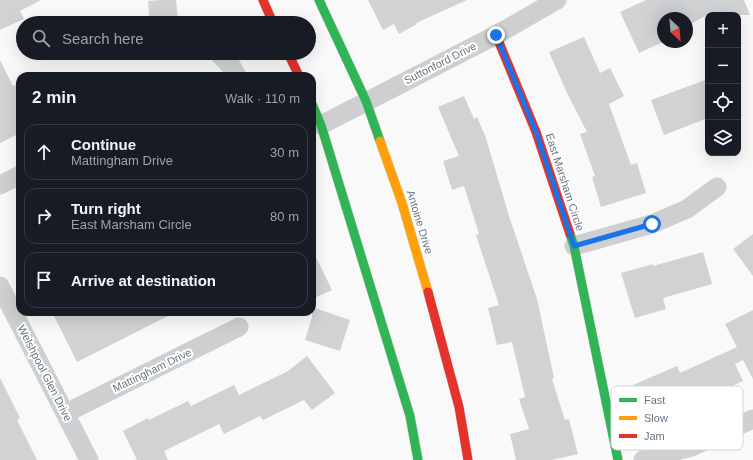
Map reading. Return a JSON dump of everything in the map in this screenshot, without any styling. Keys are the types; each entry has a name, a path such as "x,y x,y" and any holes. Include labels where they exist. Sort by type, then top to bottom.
{"main road":[{"path":"263,0 271,16"},
{"name":"Antoine Drive","path":"319,0 366,101 402,203 433,308 459,407 468,460"},
{"name":"East Marsham Circle","path":"496,35 536,132 574,246 611,424"},
{"path":"291,60 296,72"},
{"path":"316,112 322,125 410,416 418,460"},
{"name":"East Marsham Circle","path":"616,450 618,460"}],"street":[{"name":"Suttonford Drive","path":"322,125 496,35 557,0"},
{"path":"0,185 16,177"},
{"path":"574,246 652,224 687,209 717,187"},
{"name":"Welshpool Glen Drive","path":"0,286 89,460"},
{"name":"Mattingham Drive","path":"66,413 239,327"},
{"path":"743,424 753,419"},
{"path":"643,460 680,450"}],"building":[{"path":"0,0 41,0 20,11 22,16 16,16 16,23 0,30"},
{"path":"176,0 177,16 149,16 148,1"},
{"path":"368,0 467,0 416,23 417,24 399,34 394,24 383,30"},
{"path":"646,0 744,0 750,15 741,15 741,12 705,12 705,16 693,23 693,12 657,12 657,45 639,53 620,12"},
{"path":"584,37 600,73 610,68 624,96 609,104 631,165 637,163 646,193 601,207 592,177 595,176 580,134 587,132 567,93 549,52"},
{"path":"0,60 13,86 16,84 16,135 0,143"},
{"path":"212,60 239,60 246,72 223,72"},
{"path":"705,80 705,119 664,135 651,100"},
{"path":"464,96 474,119 477,117 486,138 509,216 537,299 554,378 552,379 565,420 569,419 578,454 552,460 516,460 510,434 529,429 519,399 525,397 512,342 497,345 488,308 499,305 476,235 479,234 464,186 452,190 443,161 459,156 438,107"},
{"path":"753,234 753,276 733,249"},
{"path":"703,252 712,284 663,298 666,309 635,318 621,273"},
{"path":"316,257 332,290 316,297"},
{"path":"316,308 350,320 340,351 305,340 312,317 316,316"},
{"path":"753,310 753,379 743,360 735,364 743,381 732,386 633,386 677,366 680,373 737,347 725,324"},
{"path":"54,316 168,316 77,362"},
{"path":"307,356 335,393 312,410 304,400 263,420 260,416 224,434 219,424 164,451 168,460 137,460 123,431 148,418 149,420 188,401 191,406 234,385 239,395 288,371"},
{"path":"0,378 20,418 17,420 37,460 0,460"}],"traffic: fast":[{"path":"319,0 366,101 380,141"},
{"path":"316,113 321,125 410,416 418,460"},
{"path":"570,234 574,246 611,426"},
{"path":"616,450 618,460"}],"traffic: slow":[{"path":"380,141 402,203 428,292"}],"traffic: jam":[{"path":"263,0 270,16"},
{"path":"496,35 536,132 570,234"},
{"path":"291,60 297,72"},
{"path":"428,292 459,407 468,460"}],"route":[{"path":"496,35 536,132 574,246 652,224"}]}
